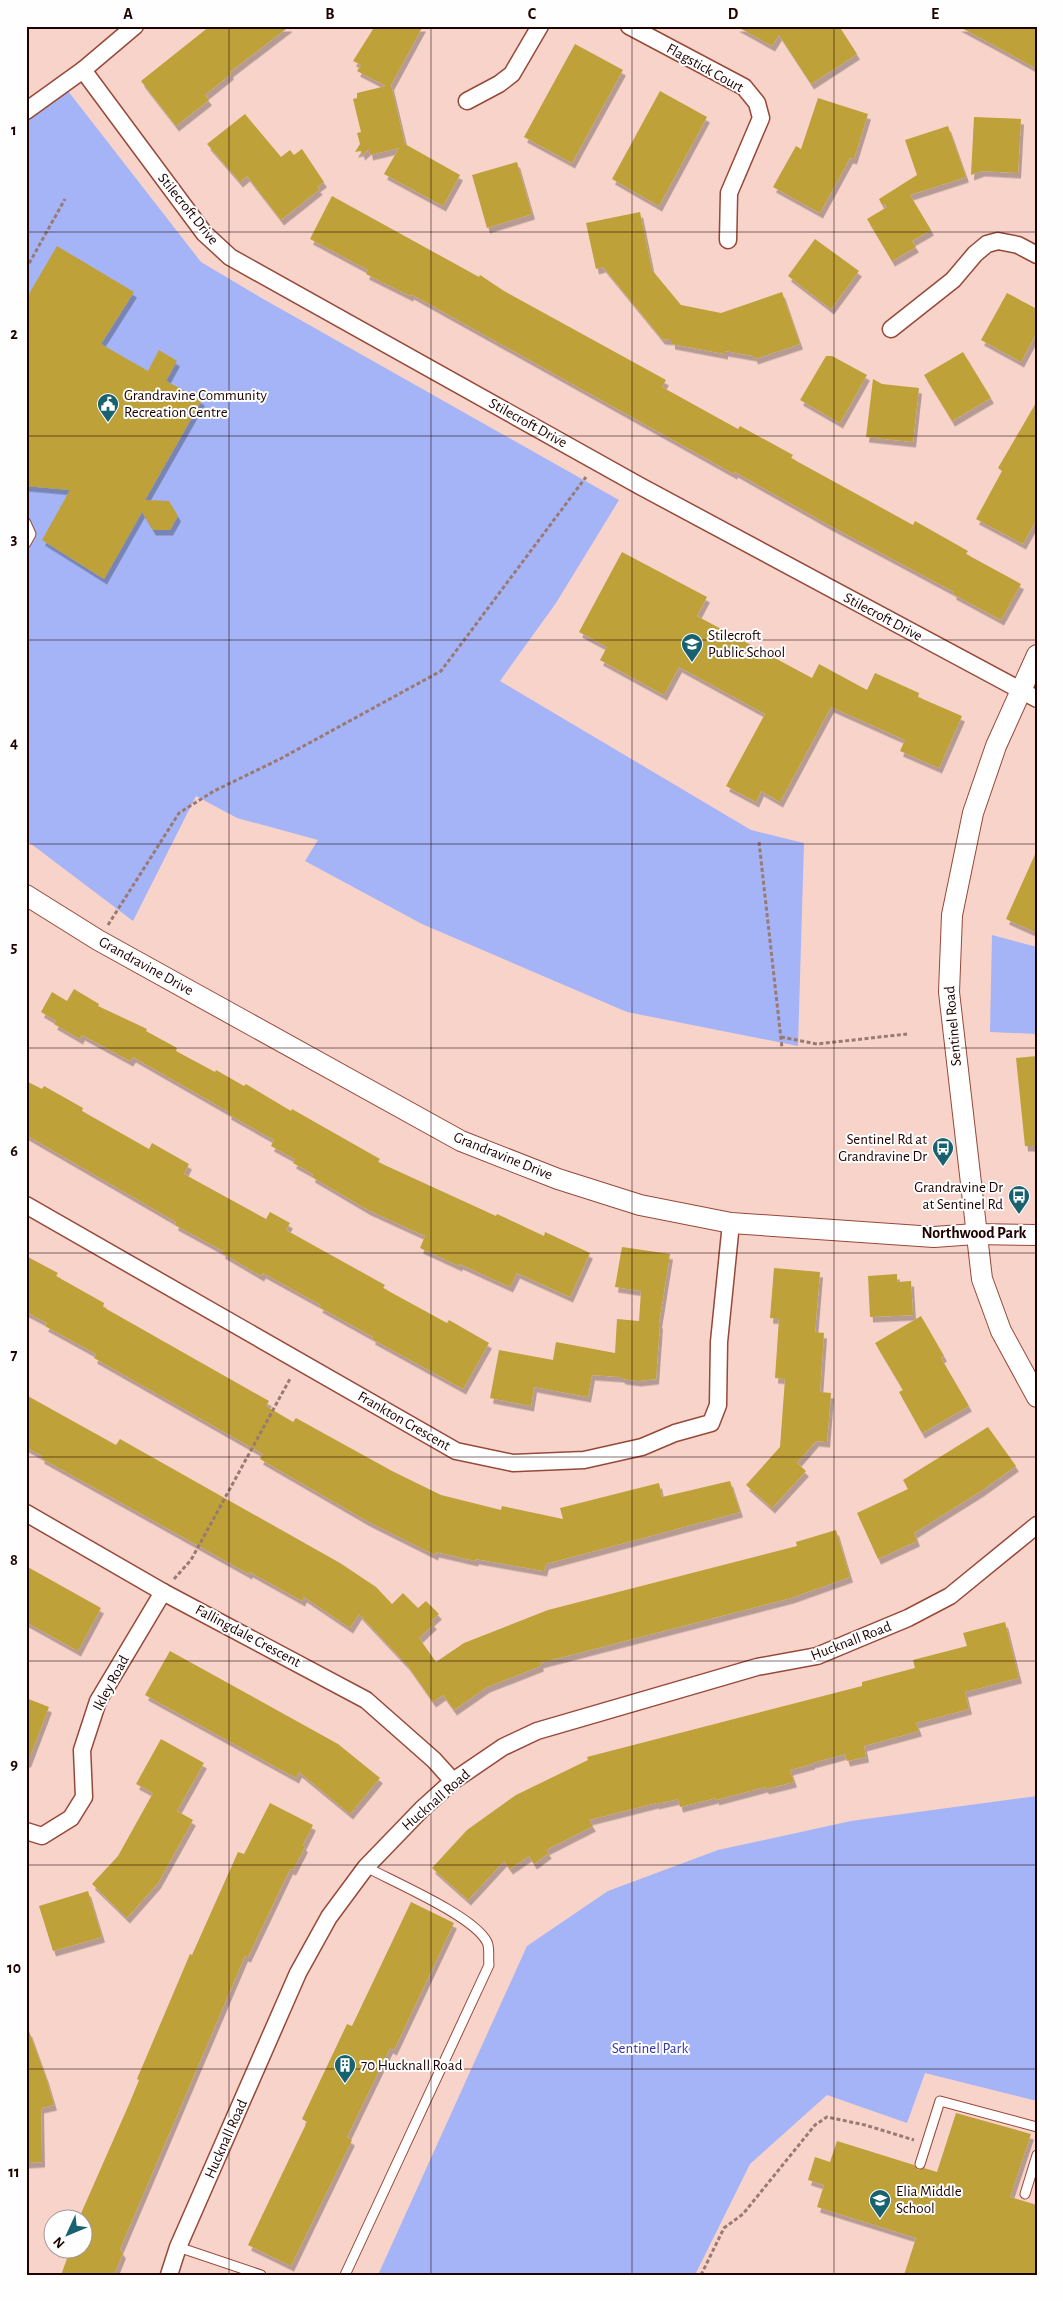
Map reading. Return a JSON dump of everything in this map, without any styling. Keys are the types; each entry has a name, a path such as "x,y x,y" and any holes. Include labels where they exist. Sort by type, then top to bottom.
{"street":[{"path":"26,111 83,70 135,26"},
{"path":"467,101 499,84 512,74 540,26"},
{"name":"Flagstick Court","path":"629,26 744,87 757,103 761,118 730,193 728,240"},
{"name":"Stilecroft Drive","path":"83,70 204,233 230,257 595,461 1029,695"},
{"path":"891,329 953,280 975,254 987,244 998,241 1018,245 1037,255"},
{"name":"Sentinel Road","path":"1037,655 1029,695 996,746 973,813 952,915 950,1015 975,1234 982,1279 1001,1331 1037,1397"},
{"name":"Grandravine Drive","path":"26,895 98,940 460,1141 558,1179 640,1205 731,1223 900,1236 1037,1235"},
{"name":"Frankton Crescent","path":"26,1205 456,1451 513,1464 584,1460 642,1447 675,1433 711,1424 716,1415 719,1392 718,1342 731,1223"},
{"name":"Fallingdale Crescent","path":"26,1513 164,1592 366,1700 434,1760 453,1781"},
{"name":"Hucknall Road","path":"169,2275 178,2247 298,1973 329,1917 366,1867 422,1809 453,1781 503,1747 538,1732 757,1667 817,1656 908,1618 950,1596 1037,1525"},
{"name":"Ikley Road","path":"26,1831 42,1836 71,1818 84,1797 82,1750 98,1701 164,1592"}],"lane":[{"path":"26,523 31,534 26,543"},
{"path":"344,2275 489,1965 488,1943 476,1928 454,1913 366,1867"},
{"path":"920,2164 940,2101 1037,2127"},
{"path":"1025,2194 1037,2155"},
{"path":"178,2247 261,2275"}],"path":[{"path":"26,269 65,199"},
{"path":"98,940 179,813 214,791 280,759 442,671 582,485 595,461"},
{"path":"760,842 782,1048"},
{"path":"782,1038 817,1044 907,1034"},
{"path":"164,1592 191,1560 300,1361"},
{"path":"701,2275 724,2228 743,2214 815,2125 827,2117 865,2125 927,2144"}],"green space":[{"path":"68,91 201,262 619,500 556,603 500,681 751,830 804,843 798,1046 627,1012 422,924 305,861 318,840 237,818 196,796 133,921 26,840 26,122"},
{"path":"992,935 1037,947 1037,1034 990,1032"},
{"name":"Sentinel Park","path":"1037,1796 1037,2101 925,2073 907,2123 827,2095 750,2164 695,2275 378,2275 527,1946 608,1891 718,1850 851,1821"}],"building":[{"path":"210,26 290,26 230,72 231,74 205,95 209,100 176,126 141,81"},
{"path":"375,26 423,26 391,85 405,144 460,175 443,206 384,174 399,148 370,155 369,149 362,155 361,151 355,152 360,144 357,133 361,132 353,99 357,98 357,93 386,86 357,71 361,65 353,61"},
{"path":"736,26 839,26 857,54 811,84 779,35 772,46"},
{"path":"958,26 1037,26 1037,69 997,47"},
{"path":"575,44 623,70 572,163 524,137"},
{"path":"660,91 707,117 659,206 612,179"},
{"path":"818,98 868,114 854,159 850,158 820,213 773,187 796,146 801,149"},
{"path":"245,114 281,157 290,150 294,155 302,149 324,182 317,187 320,189 281,220 247,176 240,182 207,144"},
{"path":"974,117 1021,119 1018,173 982,171 971,175"},
{"path":"948,126 966,177 910,195 931,230 912,241 916,247 892,261 867,219 887,207 885,204 882,205 879,199 917,175 905,140"},
{"path":"517,162 532,214 487,228 472,175"},
{"path":"332,196 479,277 480,275 504,291 666,380 662,387 738,429 740,426 793,455 791,458 913,525 915,521 968,551 966,554 1021,584 1001,620 953,594 954,592 735,472 734,474 411,294 410,296 366,274 368,270 310,239"},
{"path":"640,212 652,270 681,305 721,313 782,292 800,344 755,359 754,356 725,351 725,354 672,344 672,340 662,339 603,267 596,269 586,223"},
{"path":"815,239 859,271 831,309 788,276"},
{"name":"Grandravine Community Recreation Centre","path":"57,246 134,292 101,344 148,371 159,350 177,361 166,381 202,400 145,500 169,501 178,516 170,530 153,530 142,512 104,579 42,540 70,490 26,486 26,299"},
{"path":"1007,293 1037,309 1037,332 1021,362 981,340"},
{"path":"963,352 991,398 952,421 924,375"},
{"path":"826,356 832,356 867,375 840,423 800,400"},
{"path":"873,379 882,384 919,388 913,442 866,437"},
{"path":"1037,401 1037,519 1023,544 976,519 1002,471 998,468"},
{"path":"622,552 707,597 697,616 812,678 819,664 867,690 875,673 919,693 918,697 962,716 939,768 900,751 905,740 831,707 780,802 761,791 756,802 726,786 765,714 679,667 664,695 600,660 607,647 579,632"},
{"path":"1037,850 1037,933 1006,919"},
{"path":"74,989 99,1004 98,1006 147,1029 146,1031 177,1048 176,1051 244,1086 246,1084 291,1111 292,1109 380,1159 378,1162 496,1216 497,1214 544,1236 545,1232 590,1253 570,1297 517,1273 510,1287 420,1248 425,1236 368,1210 312,1177 313,1174 293,1163 295,1159 271,1146 274,1140 228,1114 229,1112 133,1057 130,1061 82,1035 80,1039 54,1024 56,1021 41,1012 52,992 67,1001"},
{"path":"1037,1056 1037,1146 1025,1146 1016,1058"},
{"path":"26,1081 42,1089 44,1086 83,1108 82,1111 149,1149 152,1143 189,1164 184,1174 266,1219 270,1212 290,1223 286,1230 385,1285 383,1288 447,1323 449,1320 489,1343 463,1389 372,1339 373,1337 319,1307 321,1305 263,1273 261,1276 222,1253 223,1251 175,1225 176,1222 26,1135"},
{"path":"622,1247 670,1254 659,1323 656,1379 638,1381 621,1377 592,1375 588,1397 534,1387 531,1406 490,1398 499,1350 553,1360 556,1342 615,1353 617,1319 639,1321 641,1291 615,1287"},
{"path":"26,1256 58,1273 56,1276 104,1303 103,1307 269,1401 266,1406 293,1422 296,1418 392,1471 441,1495 501,1510 502,1506 563,1519 560,1508 659,1483 662,1497 730,1481 740,1512 546,1564 544,1571 476,1559 475,1561 436,1552 435,1555 367,1521 260,1459 263,1454 94,1358 96,1354 45,1326 47,1323 26,1312"},
{"path":"774,1268 820,1272 815,1332 824,1333 820,1392 831,1393 827,1442 816,1441 797,1463 806,1471 772,1508 746,1485 780,1447 785,1379 775,1378 779,1319 770,1318"},
{"path":"897,1274 897,1282 911,1281 913,1315 870,1317 868,1276"},
{"path":"921,1316 944,1356 941,1358 969,1406 922,1433 899,1392 903,1390 875,1343"},
{"path":"26,1395 116,1445 120,1439 340,1563 376,1587 392,1604 403,1593 418,1608 426,1601 439,1614 431,1621 434,1624 419,1638 436,1662 464,1643 548,1610 797,1546 796,1542 836,1530 850,1577 791,1598 540,1663 541,1666 487,1687 454,1710 443,1695 433,1702 407,1665 359,1614 350,1628 304,1597 302,1601 250,1572 249,1574 41,1458 42,1456 26,1447"},
{"path":"988,1427 1016,1466 981,1491 914,1533 917,1541 878,1559 857,1513 908,1489 903,1480"},
{"path":"26,1566 101,1608 78,1651 26,1622"},
{"path":"1005,1622 1019,1678 965,1692 969,1709 916,1723 919,1731 864,1746 866,1757 847,1761 845,1754 790,1770 794,1782 766,1789 765,1787 680,1807 678,1799 589,1820 593,1826 546,1850 549,1853 534,1864 529,1856 510,1869 504,1861 468,1900 432,1868 467,1830 516,1795 588,1760 587,1757 862,1686 862,1682 915,1668 913,1660 967,1646 963,1633"},
{"path":"170,1651 338,1744 380,1778 350,1814 299,1772 296,1778 145,1695"},
{"path":"26,1698 49,1707 28,1762 26,1762"},
{"path":"161,1739 204,1763 177,1811 193,1820 158,1883 127,1918 92,1884 118,1856 153,1793 136,1784"},
{"path":"270,1803 313,1825 303,1845 305,1847 293,1870 290,1869 248,1957 245,1956 120,2249 123,2253 114,2275 61,2275 67,2258 92,2258 92,2208 83,2208 130,2102 139,2080 137,2079 190,1954 192,1955 238,1852 244,1854"},
{"path":"88,1891 102,1937 53,1951 39,1906"},
{"name":"70 Hucknall Road","path":"411,1902 454,1923 394,2050 390,2048 347,2137 352,2140 291,2266 248,2245 307,2122 302,2119 347,2024 352,2026"},
{"path":"29,2031 54,2105 41,2108 42,2162 26,2163 26,2032"},
{"path":"956,2113 1031,2134 1010,2197 1037,2205 1037,2275 904,2275 916,2238 817,2207 824,2185 808,2180 815,2157 830,2162 837,2141 914,2165 918,2170 924,2168 937,2172"}],"place":[{"name":"Grandravine Community Recreation Centre","path":"108,423"},
{"name":"Stilecroft Public School","path":"692,663"},
{"name":"Sentinel Rd at Grandravine Dr","path":"943,1167"},
{"name":"Grandravine Dr at Sentinel Rd","path":"1019,1215"},
{"name":"70 Hucknall Road","path":"345,2084"},
{"name":"Elia Middle School","path":"880,2219"}],"district":[{"name":"Northwood Park","path":"974,1233"}]}
